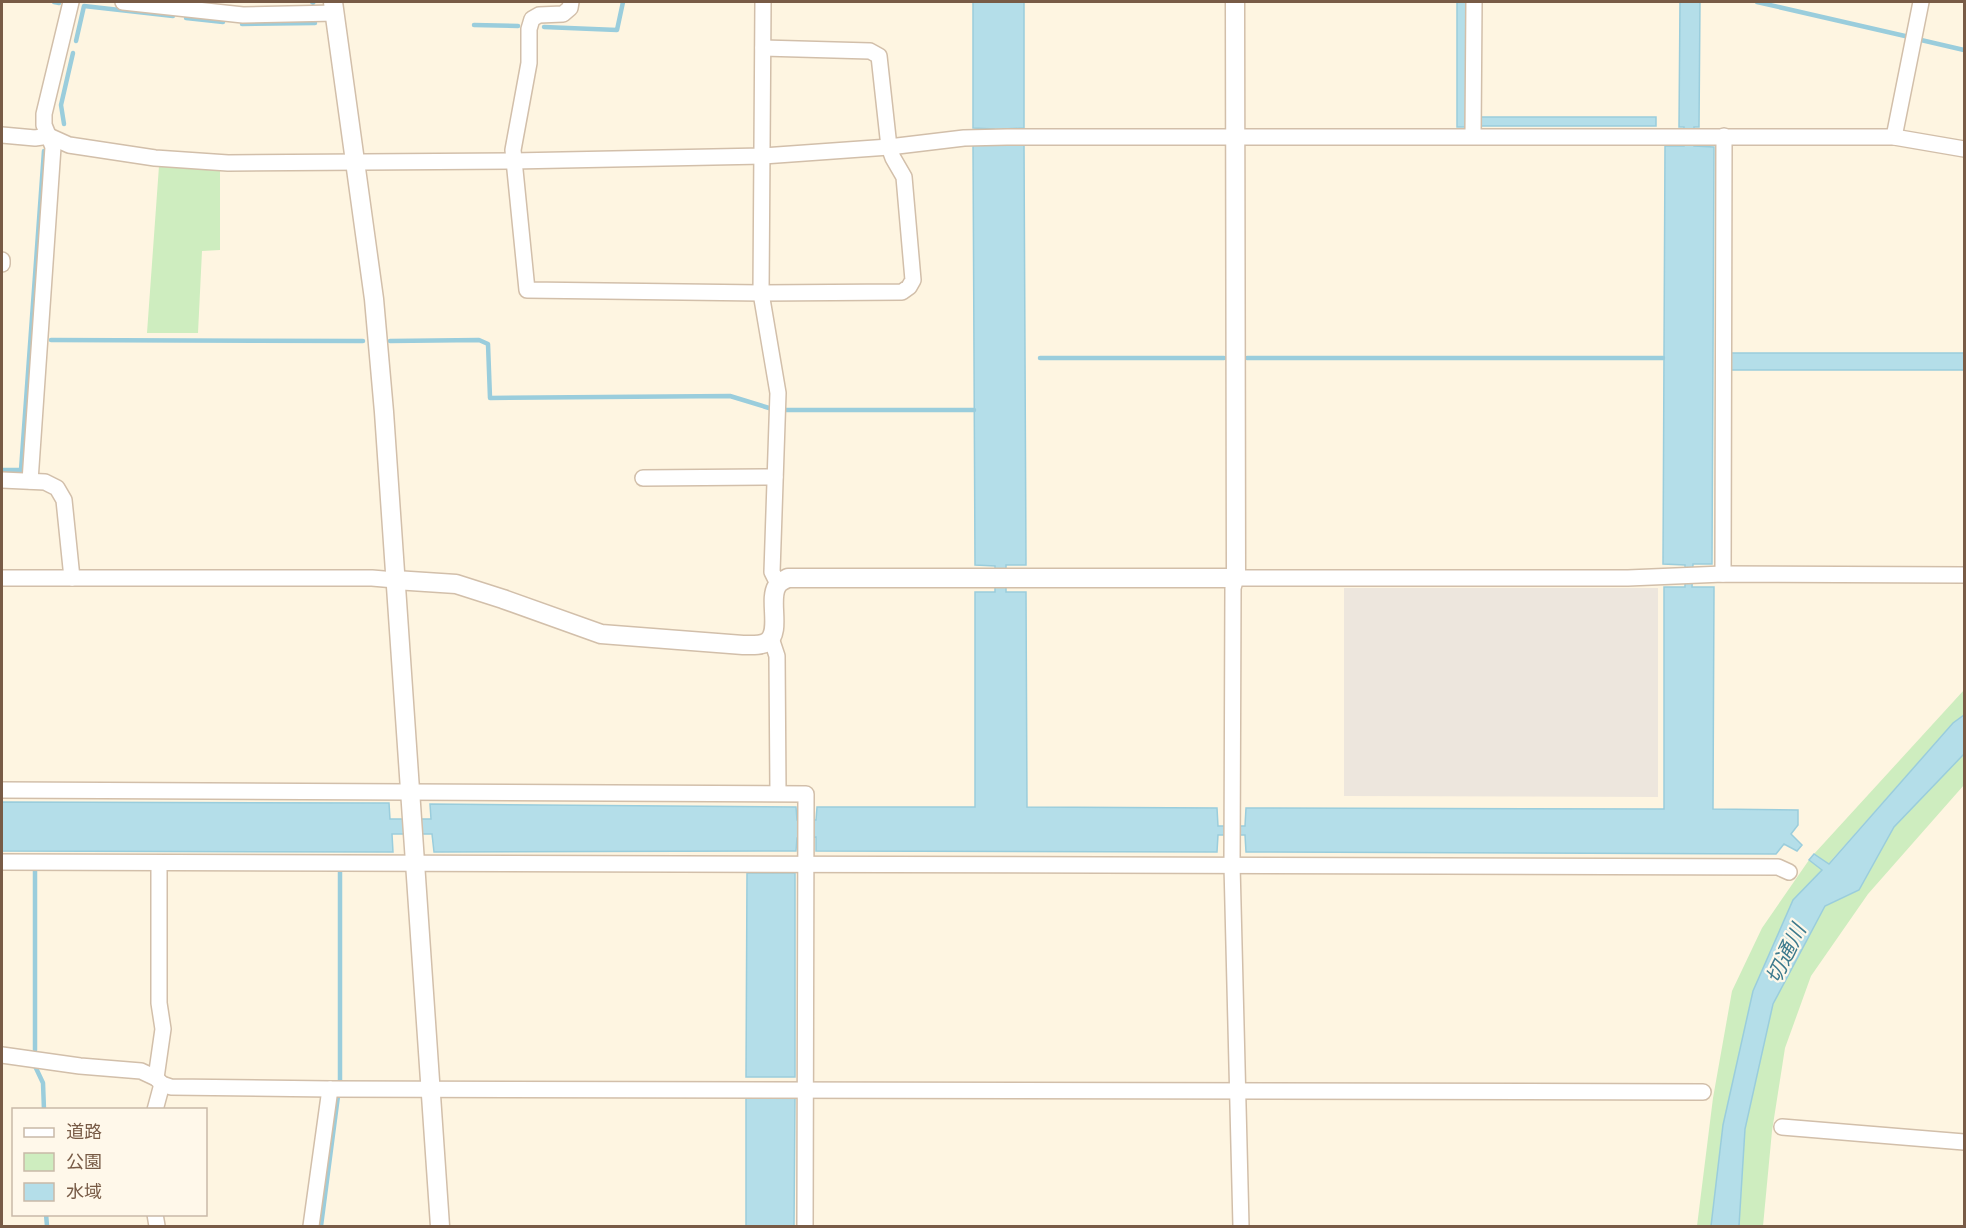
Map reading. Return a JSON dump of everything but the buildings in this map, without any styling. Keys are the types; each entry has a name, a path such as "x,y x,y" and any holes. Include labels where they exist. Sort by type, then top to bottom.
{"street":[{"path":"30,481 53,147 44,125 44,114 71,2"},
{"path":"123,2 243,15 334,7 374,299 385,423 440,1227"},
{"path":"571,2 570,8 563,14 539,15 532,20 530,29 529,63 513,150 527,290 902,292 909,287 913,280 904,177 893,158 890,147 879,56 870,51 763,48"},
{"path":"763,2 761,293 778,393 772,572 778,584"},
{"path":"1235,2 1236,578 1233,588 1232,865 1241,1227"},
{"path":"1473,2 1473,136"},
{"path":"1894,137 1921,2"},
{"path":"2,135 35,138 49,136 69,145 155,158 228,163 763,156 991,137 1894,137 1965,149"},
{"path":"1723,574 1724,136"},
{"path":"643,478 775,477"},
{"path":"2,480 45,482 57,488 64,501 72,578"},
{"path":"2,578 372,578 456,584 601,634 743,645 765,644 771,638 774,632 775,591 778,584 788,578 1628,578 1723,574 1965,574"},
{"path":"771,638 777,656 778,792"},
{"path":"2,790 778,792 806,794 805,1227"},
{"path":"2,862 1778,867 1789,872"},
{"path":"155,1108 163,1029 159,1003 159,862"},
{"path":"2,1055 80,1066 141,1071 171,1087 1703,1092"},
{"path":"311,1227 330,1089"},
{"path":"1782,1127 1965,1142"}],"shaded area":[{"path":"1344,588 1658,588 1658,797 1344,796"}],"green space":[{"path":"159,166 220,170 220,250 202,251 198,333 147,333"},
{"path":"1964,690 1964,715 1953,723 1828,864 1814,854"},
{"path":"1964,754 1964,785 1868,894 1811,976 1785,1048 1772,1131 1763,1226 1739,1226 1745,1129 1773,1004 1825,906 1859,890 1894,827"},
{"path":"1809,860 1823,870 1793,900 1753,991 1723,1125 1711,1226 1697,1226 1713,1098 1732,991 1762,928"}],"water":[{"path":"973,2 1024,2 1024,128 1003,129 1004,145 1024,145 1026,565 1006,565 1006,592 1026,592 1027,807 1217,808 1218,826 1245,826 1246,808 1664,809 1664,587 1685,587 1685,565 1663,564 1665,146 1684,146 1684,127 1679,127 1680,2 1700,2 1699,127 1694,127 1694,146 1714,147 1712,564 1693,564 1692,587 1714,587 1713,809 1798,810 1798,825 1791,834 1802,845 1797,851 1784,844 1776,854 1246,852 1245,835 1218,835 1217,852 816,851 816,837 797,838 796,851 434,852 432,834 392,834 393,852 2,851 2,802 389,803 390,819 431,819 430,804 796,807 797,820 816,820 817,807 975,807 975,592 995,592 995,566 975,565 973,145 994,145 994,129 973,128"},
{"path":"1457,2 1466,2 1466,127 1457,127"},
{"path":"1481,117 1656,117 1656,126 1481,126"},
{"path":"1731,353 1964,353 1964,370 1731,370"},
{"name":"切通川","path":"1964,715 1964,754 1894,827 1859,890 1825,906 1773,1004 1745,1129 1739,1226 1711,1226 1723,1125 1753,991 1793,900 1822,870 1809,860 1814,854 1829,864 1953,723"},
{"path":"747,873 795,873 795,1077 746,1077"},
{"path":"746,1097 795,1097 794,1226 746,1226"}],"waterway":[{"path":"54,2 59,3"},
{"path":"544,27 617,30 623,2"},
{"path":"1757,2 1905,36"},
{"path":"76,41 84,6 173,16"},
{"path":"186,18 223,22"},
{"path":"242,24 315,23"},
{"path":"474,25 518,26"},
{"path":"1921,40 1964,50"},
{"path":"64,124 61,105 73,53"},
{"path":"2,470 21,470 44,151"},
{"path":"51,340 363,341"},
{"path":"390,341 479,340 488,344 490,398 730,396 769,408"},
{"path":"1040,358 1224,358"},
{"path":"1247,358 1663,358"},
{"path":"786,410 974,410"},
{"path":"340,870 340,1080"},
{"path":"35,871 35,1050"},
{"path":"35,1066 43,1083 44,1108"},
{"path":"321,1226 338,1096"},
{"path":"46,1216 47,1226"}]}
